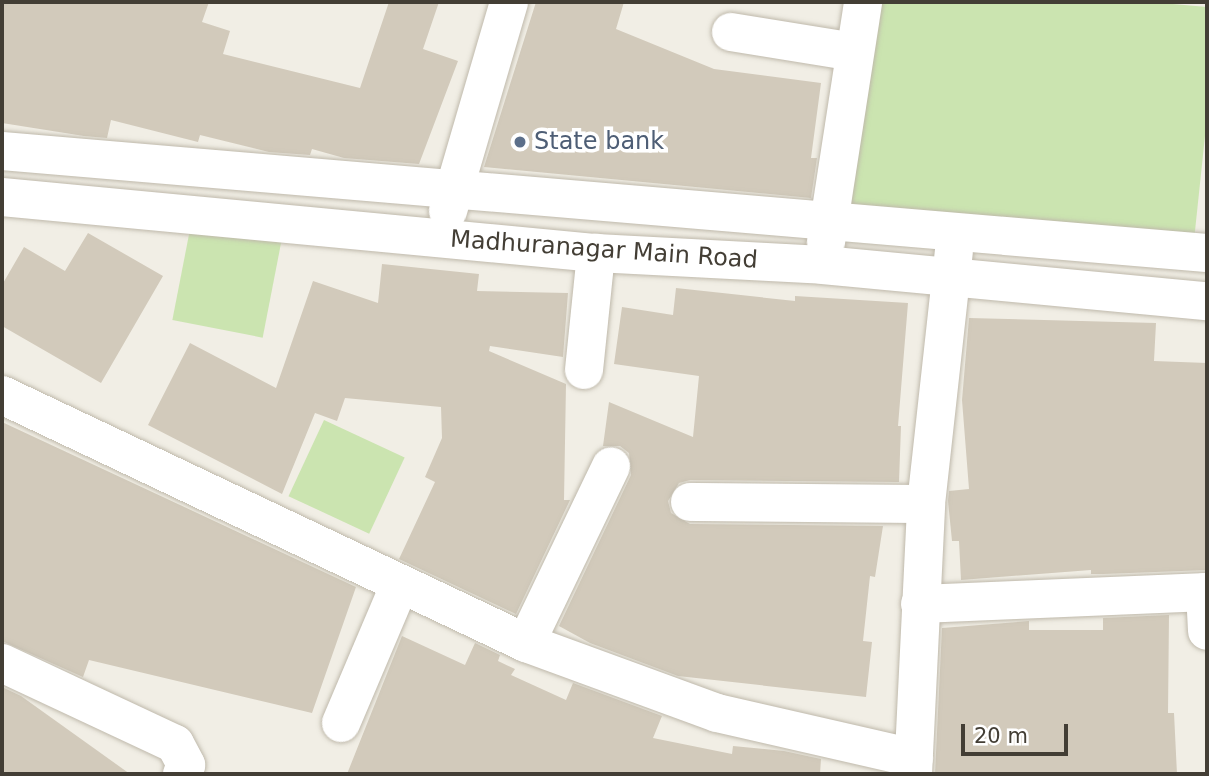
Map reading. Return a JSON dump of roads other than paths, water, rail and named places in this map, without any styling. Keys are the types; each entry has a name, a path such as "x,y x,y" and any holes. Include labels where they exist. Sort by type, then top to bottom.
{"street":[{"path":"440,239 509,2"},
{"path":"822,265 863,2"},
{"path":"731,32 854,52"},
{"name":"Madhuranagar Main Road","path":"2,151 959,229 1207,253"},
{"name":"Madhuranagar Main Road","path":"2,197 596,253 822,265 1207,302"},
{"path":"2,395 526,643 717,713 913,766 926,505 948,276 959,229"},
{"path":"584,370 596,253"},
{"path":"526,643 611,466"},
{"path":"690,502 926,505"},
{"path":"341,723 400,584"},
{"path":"920,604 1206,592 1207,631"},
{"path":"2,663 175,744 186,765 182,774"}],"place":[{"name":"State bank","path":"520,142"}]}
